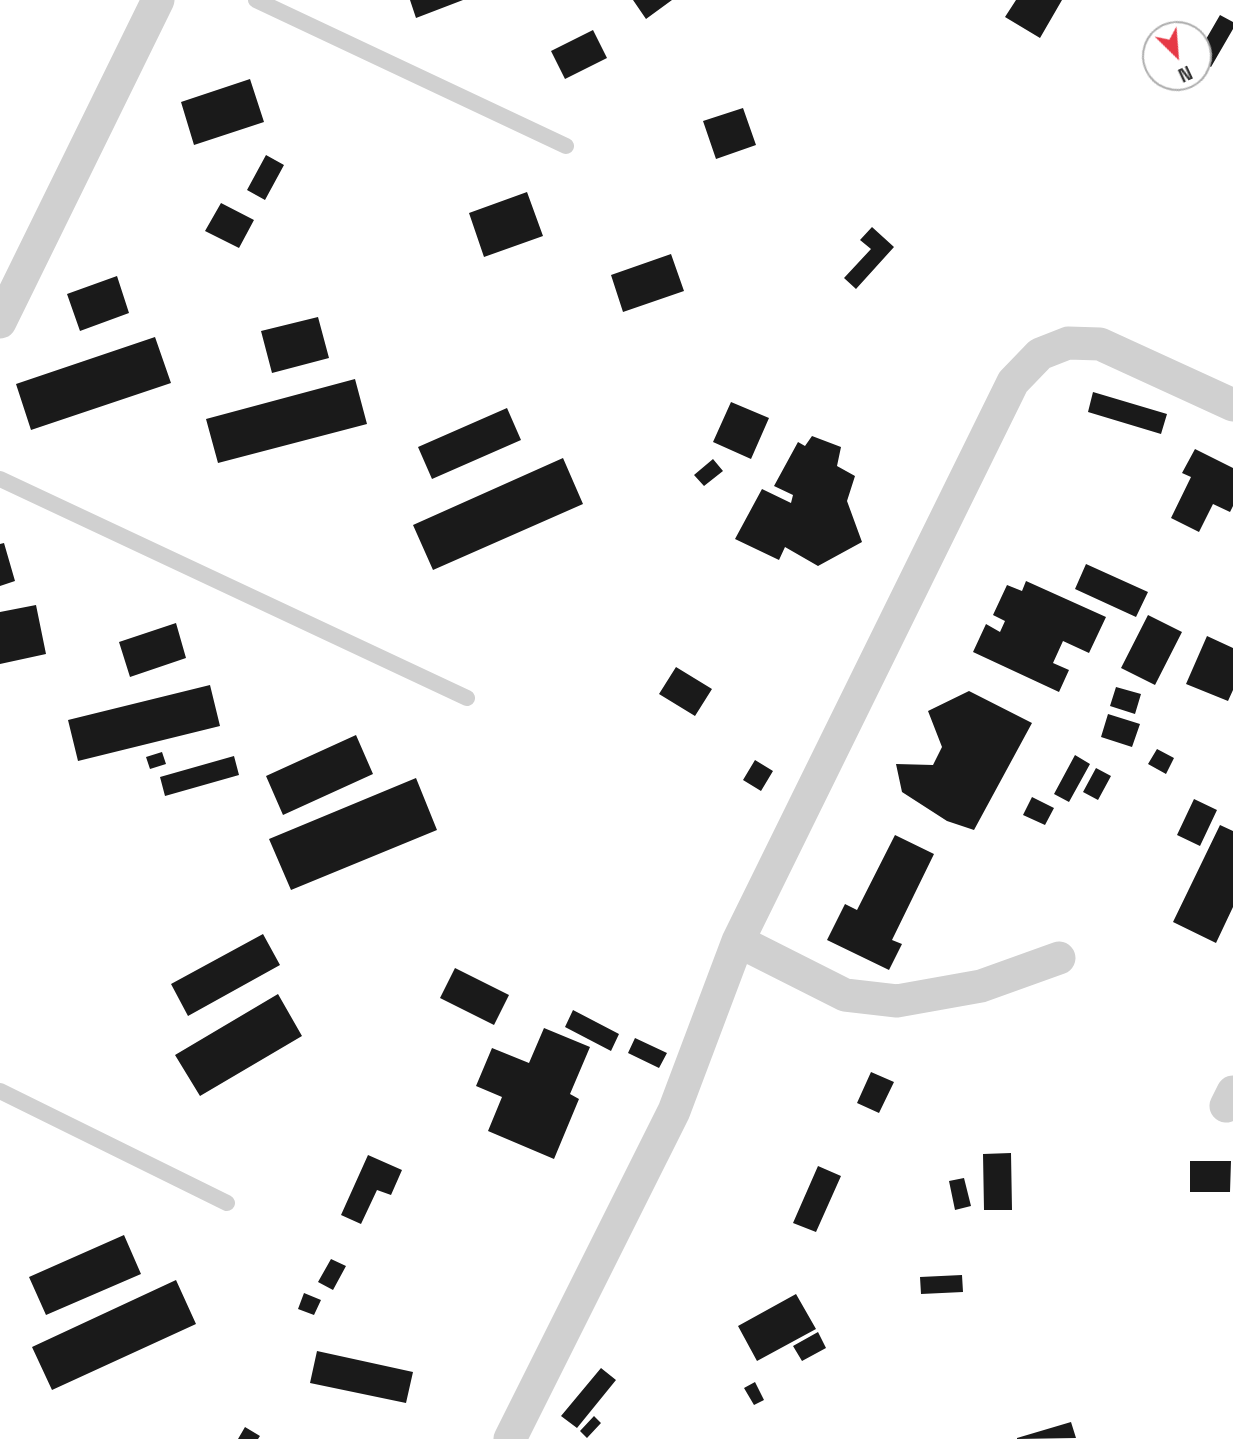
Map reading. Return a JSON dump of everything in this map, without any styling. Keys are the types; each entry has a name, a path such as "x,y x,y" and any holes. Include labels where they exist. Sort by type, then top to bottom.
{"street":[{"path":"0,322 158,0"},
{"path":"510,1439 674,1111 738,942 1013,382 1040,354 1068,343 1100,344 1233,405"},
{"path":"738,942 845,995 897,1001 981,986 1059,958"}],"lane":[{"path":"256,0 566,146"},
{"path":"0,479 467,698"},
{"path":"0,1091 227,1203"}],"building":[{"path":"410,0 463,0 416,18"},
{"path":"633,0 672,0 646,19"},
{"path":"1016,0 1062,0 1040,38 1005,17"},
{"path":"1220,15 1233,22 1233,29 1212,65 1212,29"},
{"path":"593,30 607,58 565,79 551,51"},
{"path":"250,79 264,122 194,145 181,102"},
{"path":"743,108 756,145 716,159 703,121"},
{"path":"266,155 284,165 265,200 247,190"},
{"path":"527,192 543,236 484,257 469,213"},
{"path":"221,203 254,220 239,248 205,231"},
{"path":"872,227 894,247 856,289 844,278 871,249 860,240"},
{"path":"671,254 684,291 623,312 611,275"},
{"path":"117,276 129,313 80,331 67,294"},
{"path":"318,317 329,358 272,373 261,331"},
{"path":"155,337 171,383 31,430 16,384"},
{"path":"355,379 367,424 218,463 206,419"},
{"path":"1093,392 1167,414 1161,434 1088,412"},
{"path":"731,402 769,418 751,459 713,442"},
{"path":"507,408 521,440 432,479 418,447"},
{"path":"812,436 841,447 837,466 855,476 847,501 862,542 818,566 785,547 779,560 735,539 762,489 791,503 793,495 774,486 798,442 805,446"},
{"path":"1195,449 1233,468 1233,506 1230,512 1213,504 1199,532 1171,518 1191,477 1182,473"},
{"path":"563,458 583,504 433,570 413,525"},
{"path":"713,459 723,471 704,486 694,475"},
{"path":"4,543 15,581 0,586 0,544"},
{"path":"1086,564 1148,592 1136,617 1075,589"},
{"path":"1026,581 1106,617 1089,653 1063,641 1053,663 1069,670 1059,692 973,652 986,624 1000,632 1005,621 993,615 1007,585 1022,591"},
{"path":"36,605 46,654 0,664 0,612"},
{"path":"1148,615 1182,632 1155,685 1121,668"},
{"path":"176,623 186,658 130,677 119,642"},
{"path":"1207,636 1233,648 1233,690 1228,701 1186,684"},
{"path":"676,667 712,689 695,716 659,694"},
{"path":"210,685 220,726 78,761 68,720"},
{"path":"1116,687 1141,694 1135,714 1110,706"},
{"path":"969,691 1032,723 974,830 947,821 902,792 896,764 933,765 942,747 928,711"},
{"path":"1108,714 1140,724 1132,747 1101,737"},
{"path":"356,735 373,774 283,815 266,776"},
{"path":"1157,749 1174,758 1166,774 1148,764"},
{"path":"162,752 166,764 150,769 146,757"},
{"path":"1075,755 1090,764 1069,802 1054,794"},
{"path":"234,756 239,775 165,796 160,777"},
{"path":"755,760 773,771 761,791 743,780"},
{"path":"1096,768 1111,776 1098,800 1083,792"},
{"path":"416,778 437,830 291,890 269,839"},
{"path":"1032,797 1054,808 1045,825 1023,815"},
{"path":"1194,799 1217,810 1200,846 1177,835"},
{"path":"1220,825 1233,831 1233,907 1216,943 1173,922"},
{"path":"895,835 934,854 892,940 902,944 889,970 827,940 845,904 857,910"},
{"path":"263,934 280,965 188,1016 171,984"},
{"path":"455,968 509,995 494,1025 440,998"},
{"path":"278,994 302,1036 200,1096 175,1055"},
{"path":"573,1010 619,1034 611,1051 565,1027"},
{"path":"544,1028 590,1047 570,1094 579,1099 554,1159 488,1131 502,1097 476,1086 492,1048 529,1063"},
{"path":"635,1038 667,1053 659,1068 628,1053"},
{"path":"871,1072 894,1082 879,1113 857,1103"},
{"path":"1011,1153 1012,1210 984,1210 983,1154"},
{"path":"368,1155 402,1170 391,1195 377,1190 361,1224 341,1215"},
{"path":"1190,1161 1231,1161 1230,1192 1190,1192"},
{"path":"818,1166 841,1176 816,1232 793,1223"},
{"path":"964,1178 971,1206 955,1210 949,1181"},
{"path":"124,1235 141,1274 46,1315 29,1277"},
{"path":"331,1259 346,1266 333,1290 318,1282"},
{"path":"962,1275 963,1292 921,1294 920,1277"},
{"path":"176,1280 196,1324 52,1390 32,1347"},
{"path":"304,1293 321,1300 314,1315 298,1309"},
{"path":"796,1294 816,1329 757,1361 738,1326"},
{"path":"818,1332 826,1348 802,1361 793,1346"},
{"path":"317,1351 413,1372 406,1403 310,1383"},
{"path":"601,1368 616,1380 577,1428 561,1416"},
{"path":"755,1382 764,1400 754,1405 744,1388"},
{"path":"594,1416 601,1423 587,1438 580,1431"},
{"path":"1071,1422 1076,1438 1017,1439 1017,1438"},
{"path":"245,1427 260,1436 258,1439 238,1439"}]}
